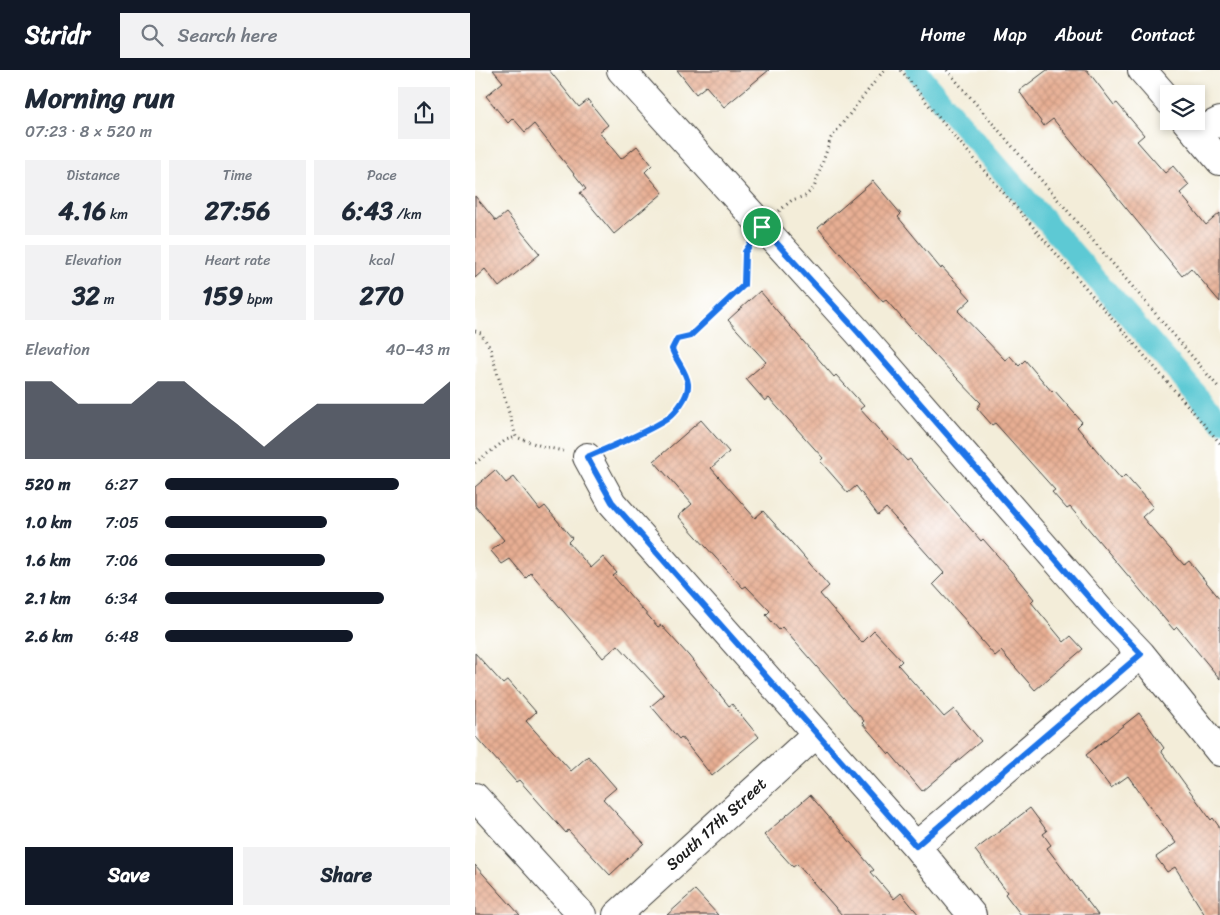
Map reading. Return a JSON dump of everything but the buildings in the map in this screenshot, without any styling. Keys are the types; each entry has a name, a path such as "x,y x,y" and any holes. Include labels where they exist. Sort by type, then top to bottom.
{"street":[{"path":"621,70 858,332 1141,654 1220,752"},
{"path":"1141,70 1160,92"},
{"path":"1205,124 1220,121"},
{"path":"1194,130 1220,161"},
{"path":"587,457 612,502 916,846 972,915"},
{"path":"916,846 1141,654"},
{"name":"South 17th Street","path":"617,915 816,734"},
{"path":"475,797 582,915"}],"path":[{"path":"475,463 506,440 516,437 541,446 587,457 629,439 668,418 683,402 688,385 685,373 675,359 672,349 677,339 690,336 744,285 745,252 762,227 792,200 805,196 814,188 831,138 885,70"},
{"path":"901,70 950,130 1220,442"},
{"path":"947,70 1220,389"},
{"path":"475,331 481,333 491,348 516,437"}],"waterway":[{"path":"916,70 1220,421"}],"route":[{"path":"762,227 858,332 1104,615 1141,654 916,846 612,502 587,457 629,439 668,418 683,402 688,385 685,373 675,359 672,349 677,339 690,336 744,285 745,252 762,227"}]}
